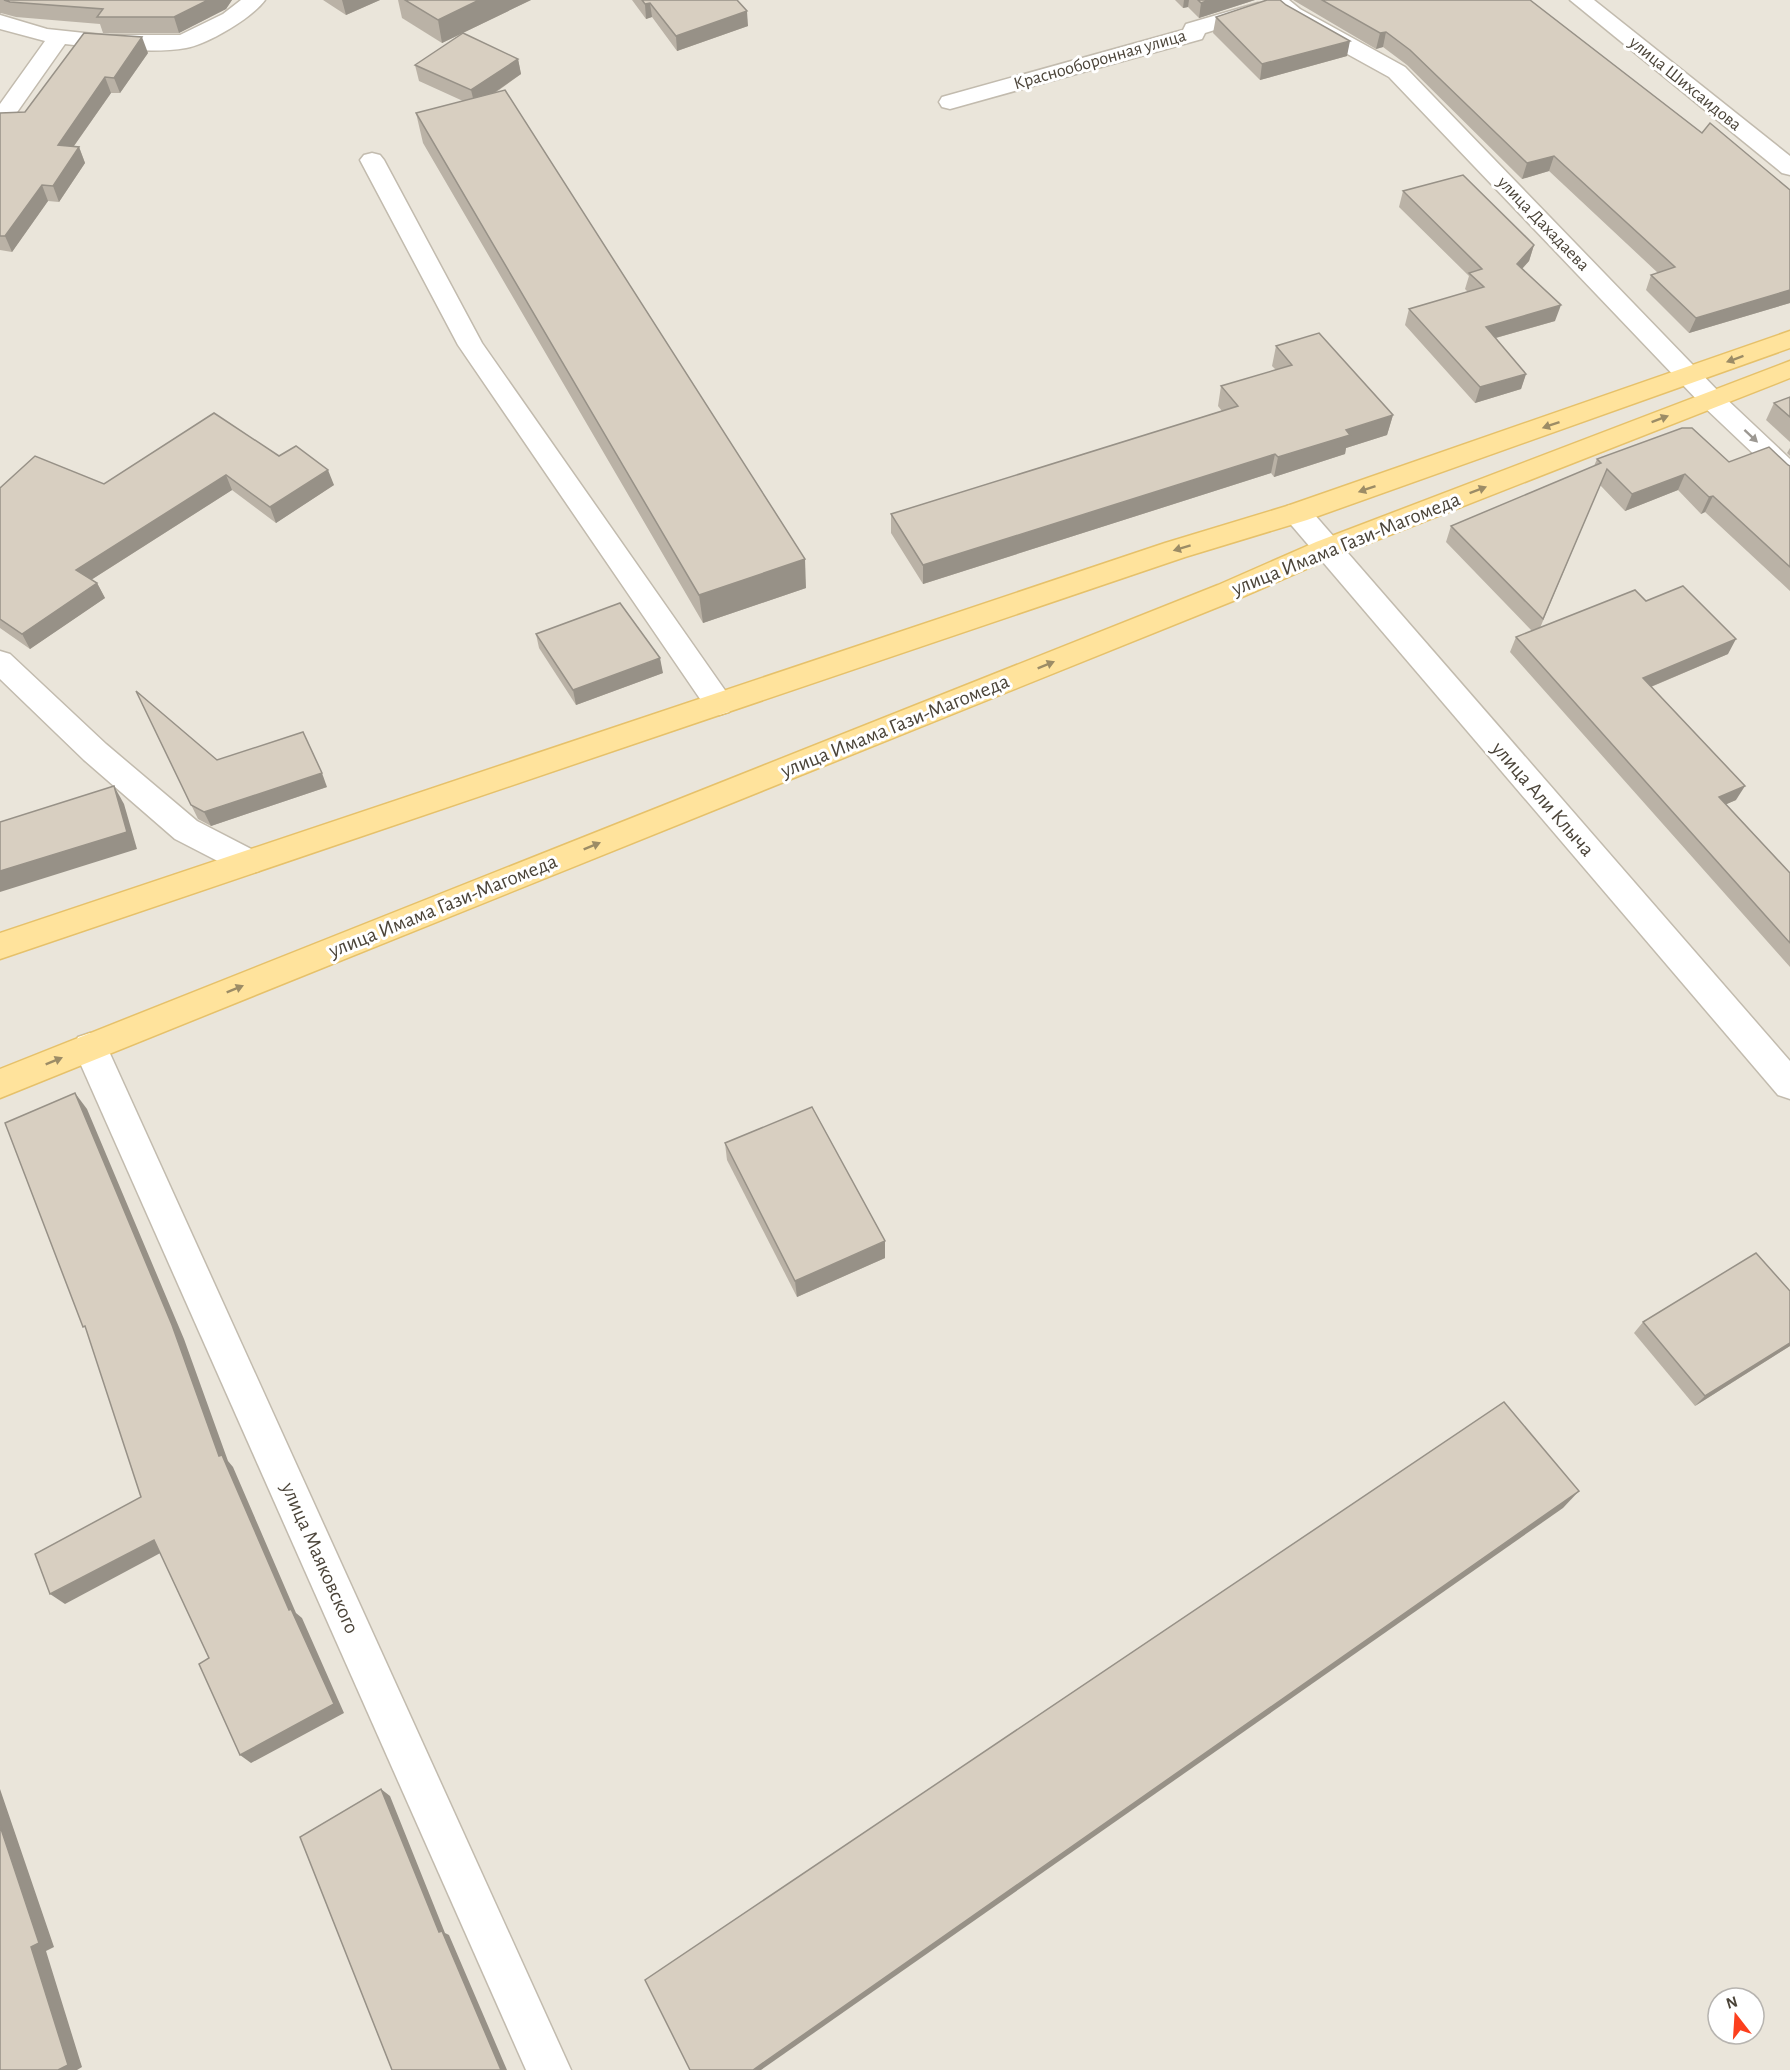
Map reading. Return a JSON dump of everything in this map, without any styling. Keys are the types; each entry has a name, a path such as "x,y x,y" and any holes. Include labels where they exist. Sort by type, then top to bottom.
{"main road":[{"path":"0,946 1175,550 1297,513 1790,339"},
{"name":"улица Имама Гази-Магомеда","path":"0,1084 1228,592 1326,549 1790,369"}],"street":[{"path":"0,22 59,37 103,42 184,42 231,20 254,0"},
{"name":"улица Шихсаидова","path":"1581,0 1790,168"},
{"name":"Краснооборонная улица","path":"950,102 1194,34 1194,29 1278,1"},
{"name":"улица Дахадаева","path":"1278,1 1292,14 1397,72 1711,399 1790,474"},
{"path":"0,120 59,37"},
{"path":"372,160 471,345 719,704"},
{"name":"улица Али Клыча","path":"1297,513 1790,1084"},
{"path":"0,662 95,752 186,830 248,862"},
{"name":"улица Маяковского","path":"90,1047 549,2070"}],"shaded area":[{"path":"0,0 1790,0 1790,2070 0,2070"}],"building":[{"path":"4,0 208,0 174,17 97,17 103,9"},
{"path":"405,0 479,0 438,20"},
{"path":"642,0 737,0 747,11 676,36 650,3 645,4"},
{"path":"1267,0 1280,0 1350,41 1262,64 1216,17"},
{"path":"1322,0 1530,0 1702,133 1710,123 1790,190 1790,290 1696,318 1651,275 1675,267 1554,156 1527,163 1410,50 1386,32 1380,33"},
{"path":"84,33 142,37 114,78 105,77 58,145 79,147 53,186 42,185 5,236 0,236 0,113 25,112"},
{"path":"463,33 518,59 471,90 415,65"},
{"path":"505,90 805,559 699,595 416,113"},
{"path":"1463,175 1534,245 1517,264 1561,305 1486,327 1526,374 1480,387 1409,309 1484,287 1469,273 1482,269 1403,191"},
{"path":"1319,333 1393,415 1346,430 1350,435 1278,457 1275,454 923,565 891,514 1238,406 1221,386 1292,365 1276,346"},
{"path":"1790,397 1790,417 1774,403"},
{"path":"214,413 279,456 296,446 328,470 270,507 226,475 76,570 97,583 22,634 0,619 0,488 35,456 104,484"},
{"path":"1682,428 1692,428 1729,462 1769,447 1790,466 1790,567 1713,496 1709,497 1685,474 1632,494 1607,469 1543,619 1451,526 1601,463 1597,459"},
{"path":"1683,586 1736,639 1643,678 1745,786 1719,797 1790,873 1790,943 1516,637 1635,590 1646,601"},
{"path":"620,603 660,658 573,690 536,634"},
{"path":"136,691 217,760 303,732 322,773 204,812 191,805"},
{"path":"114,786 127,832 0,871 0,822"},
{"path":"75,1093 172,1325 219,1456 222,1455 289,1610 291,1609 334,1704 240,1755 199,1664 209,1658 154,1540 50,1594 35,1554 141,1497 85,1326 83,1327 5,1123"},
{"path":"812,1107 885,1241 795,1281 725,1143"},
{"path":"1756,1253 1790,1291 1790,1343 1705,1396 1643,1322"},
{"path":"1504,1402 1579,1491 753,2070 690,2070 645,1980"},
{"path":"381,1789 439,1932 442,1931 501,2070 392,2070 300,1837"},
{"path":"0,1826 39,1943 31,1947 68,2065 58,2070 0,2070"}]}
